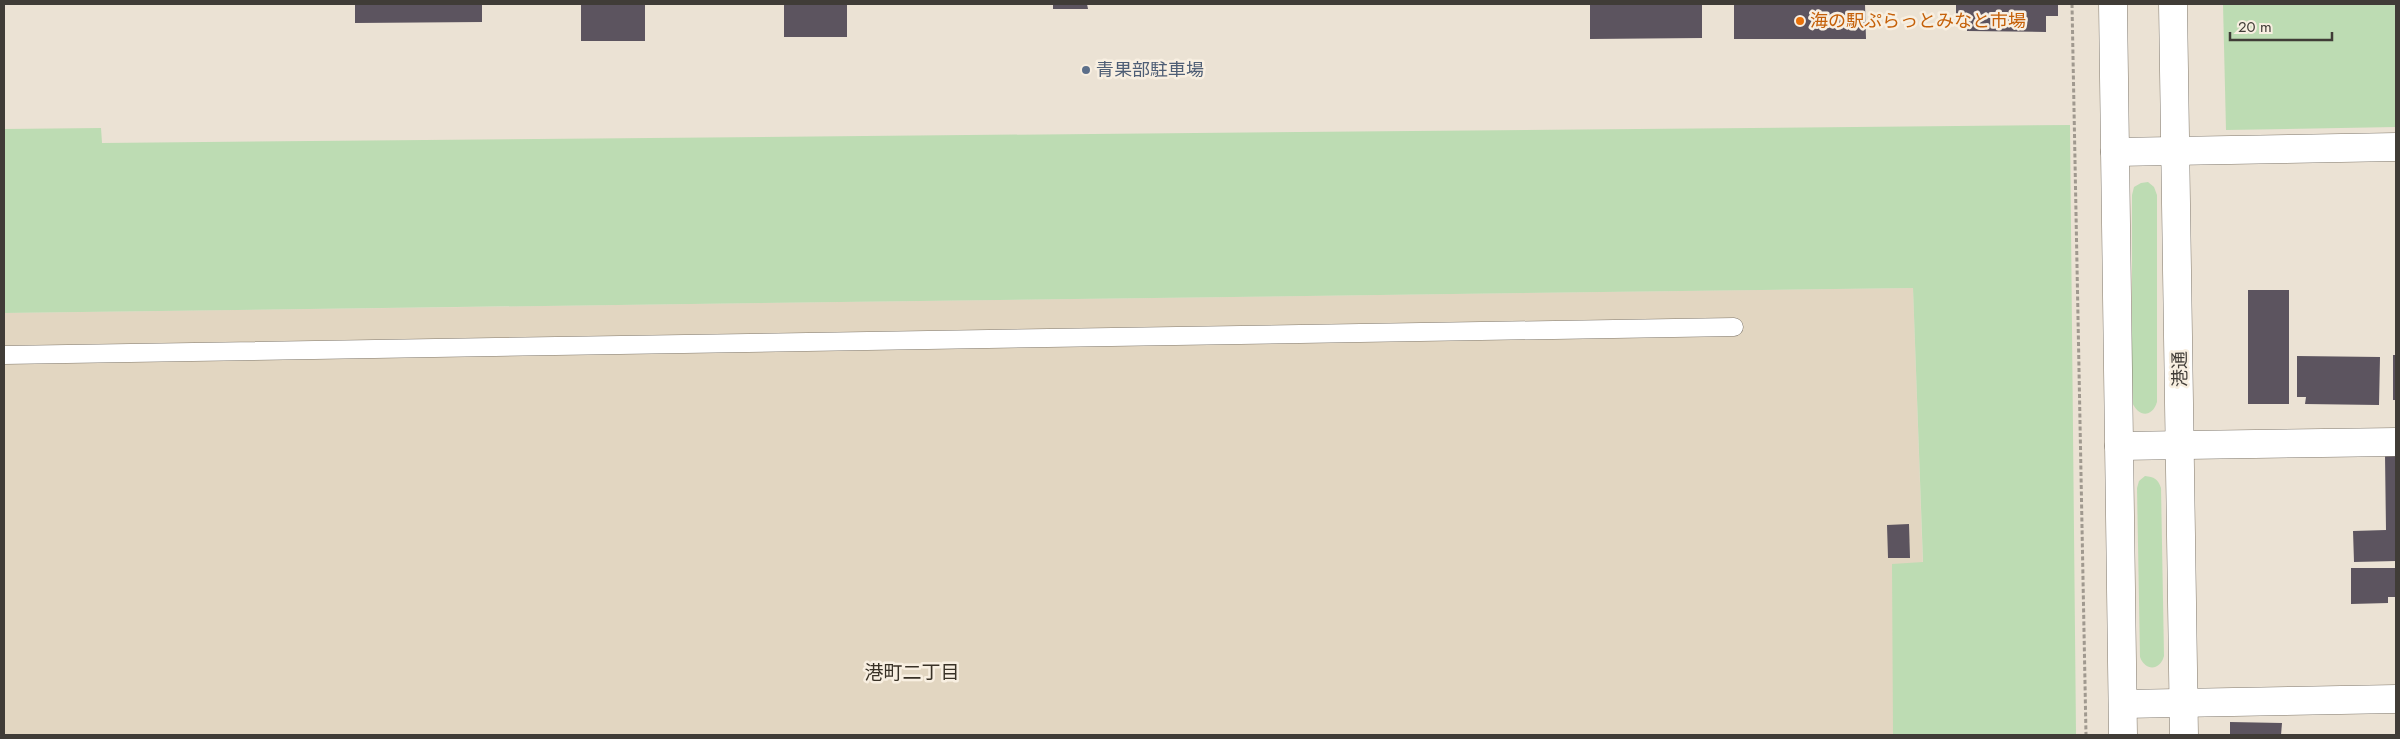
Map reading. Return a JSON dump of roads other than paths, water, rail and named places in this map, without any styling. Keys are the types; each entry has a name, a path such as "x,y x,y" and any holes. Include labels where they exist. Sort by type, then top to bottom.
{"street":[{"path":"2113,4 2123,735"},
{"name":"港通","path":"2173,4 2184,735"},
{"path":"2115,152 2396,147"},
{"path":"2119,446 2396,442"},
{"path":"2123,704 2396,699"}],"lane":[{"path":"4,355 1734,327"}],"place":[{"name":"海の駅ぷらっとみなと市場","path":"1800,21"},
{"name":"青果部駐車場","path":"1086,70"}],"district":[{"name":"港町二丁目","path":"912,672"}]}
